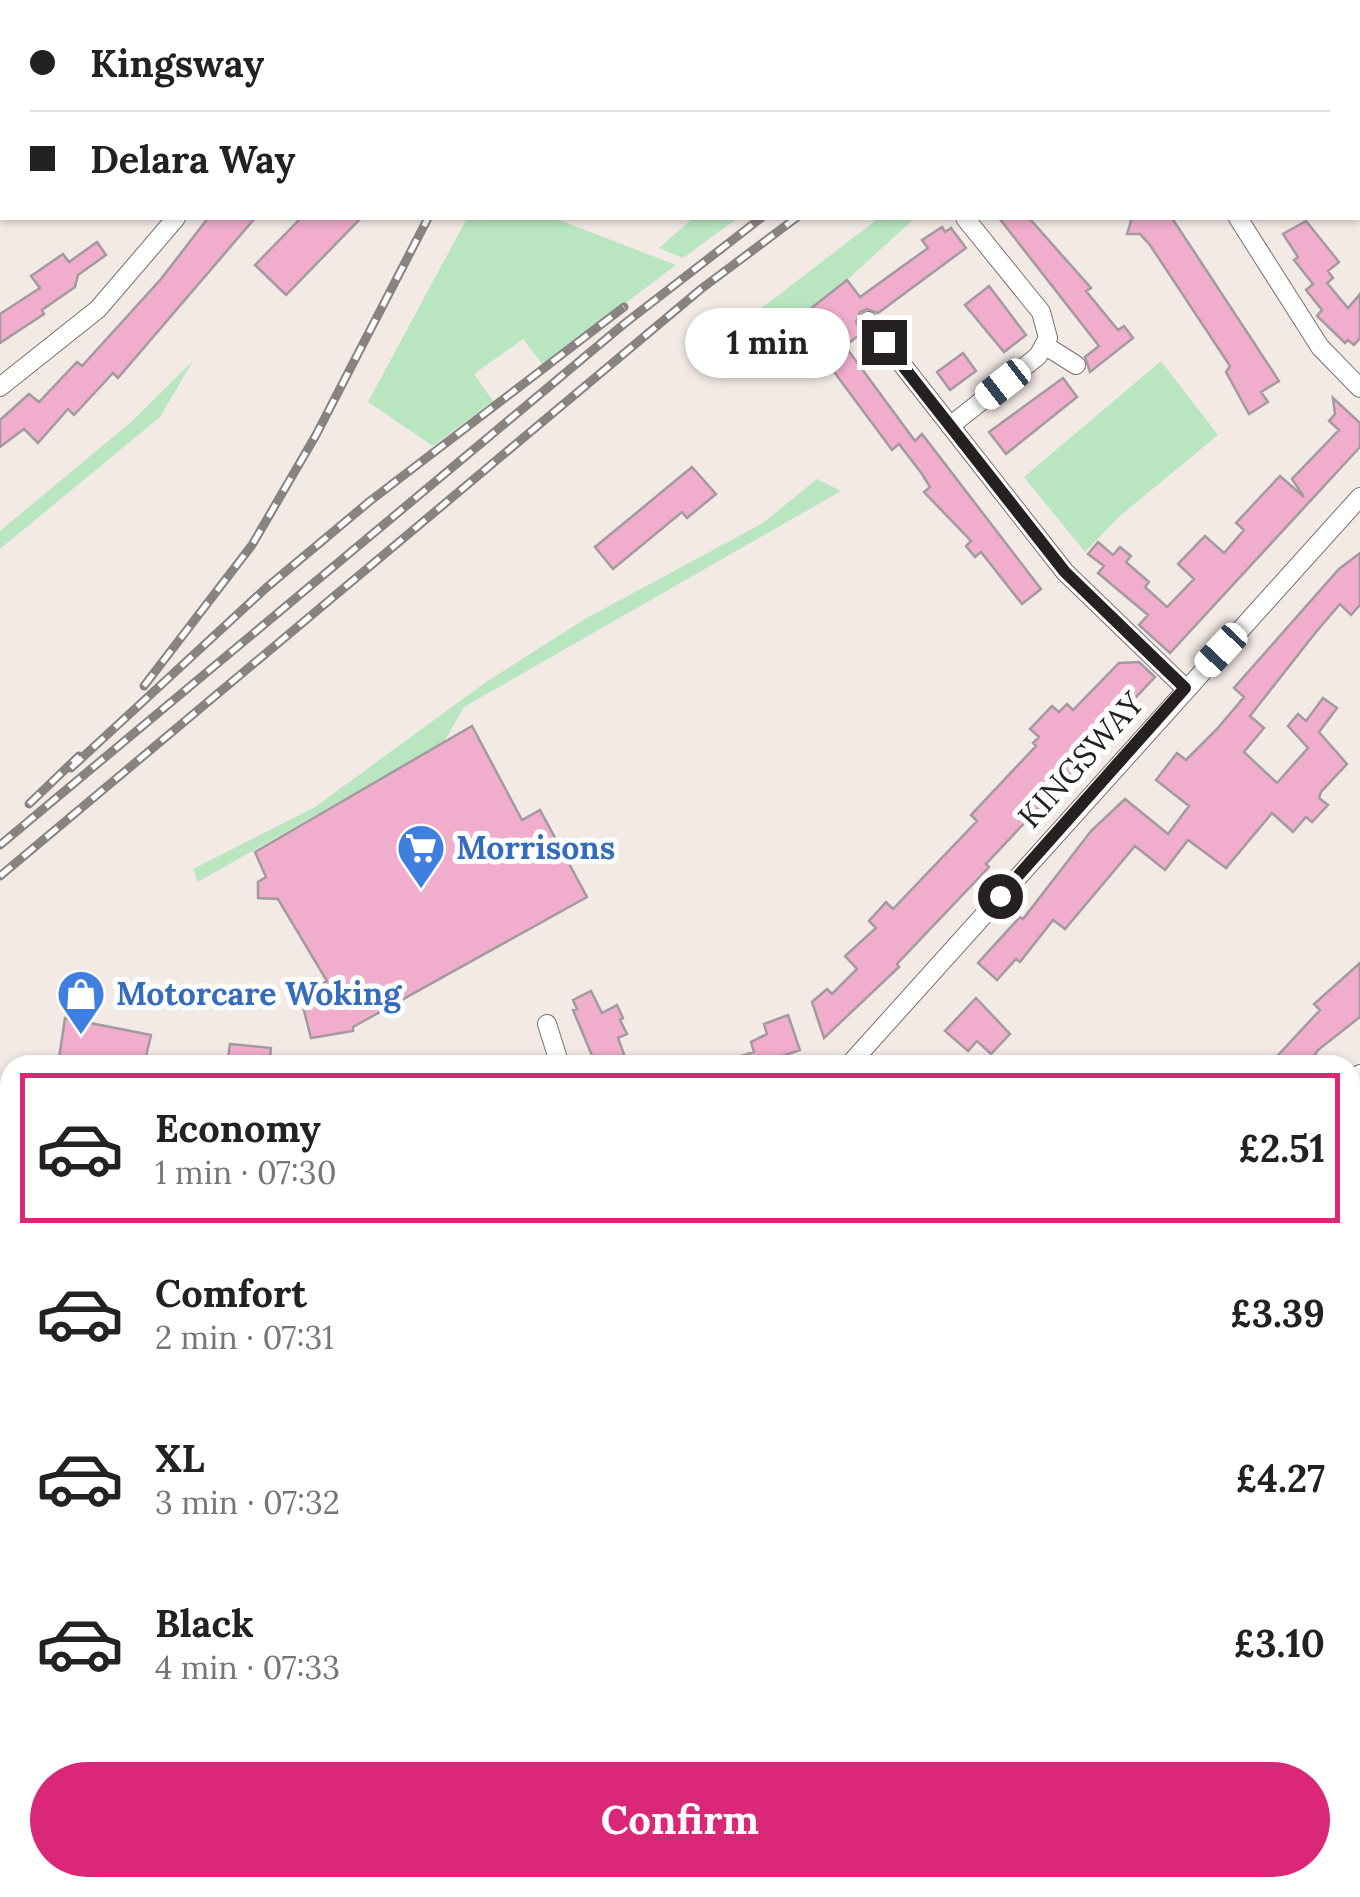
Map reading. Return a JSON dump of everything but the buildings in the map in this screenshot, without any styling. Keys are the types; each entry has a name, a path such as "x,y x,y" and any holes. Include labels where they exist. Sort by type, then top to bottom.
{"street":[{"path":"0,387 78,329 174,220"},
{"path":"950,426 1046,346 1048,333 1041,312 967,220"},
{"path":"1239,220 1320,348 1360,388"},
{"path":"868,321 1076,585 1185,688"},
{"path":"1046,346 1076,365"},
{"name":"KINGSWAY","path":"858,1055 1360,497"},
{"path":"547,1024 557,1055"}],"green space":[{"path":"466,220 559,220 676,265 543,365 523,339 474,374 493,401 433,446 368,402"},
{"path":"691,220 735,220 683,258 659,248"},
{"path":"876,220 913,220 847,280 773,336 755,313"},
{"path":"193,361 160,417 0,549 0,531 131,422"},
{"path":"1161,361 1218,435 1121,515 1085,552 1024,477"},
{"path":"817,479 841,491 464,707 444,742 198,882 193,869 315,807 486,682 585,619 763,523"}],"railway":[{"path":"144,686 252,545 316,435 427,220"},
{"path":"0,845 624,324 758,220"},
{"path":"0,876 701,289 793,220"},
{"path":"71,768 266,588 370,501 624,307"},
{"path":"29,804 79,756"}],"place":[{"name":"Morrisons","path":"421,890"},
{"name":"Motorcare Woking","path":"81,1036"}],"route":[{"path":"884,342 1076,585 1185,688 1000,896"}]}
